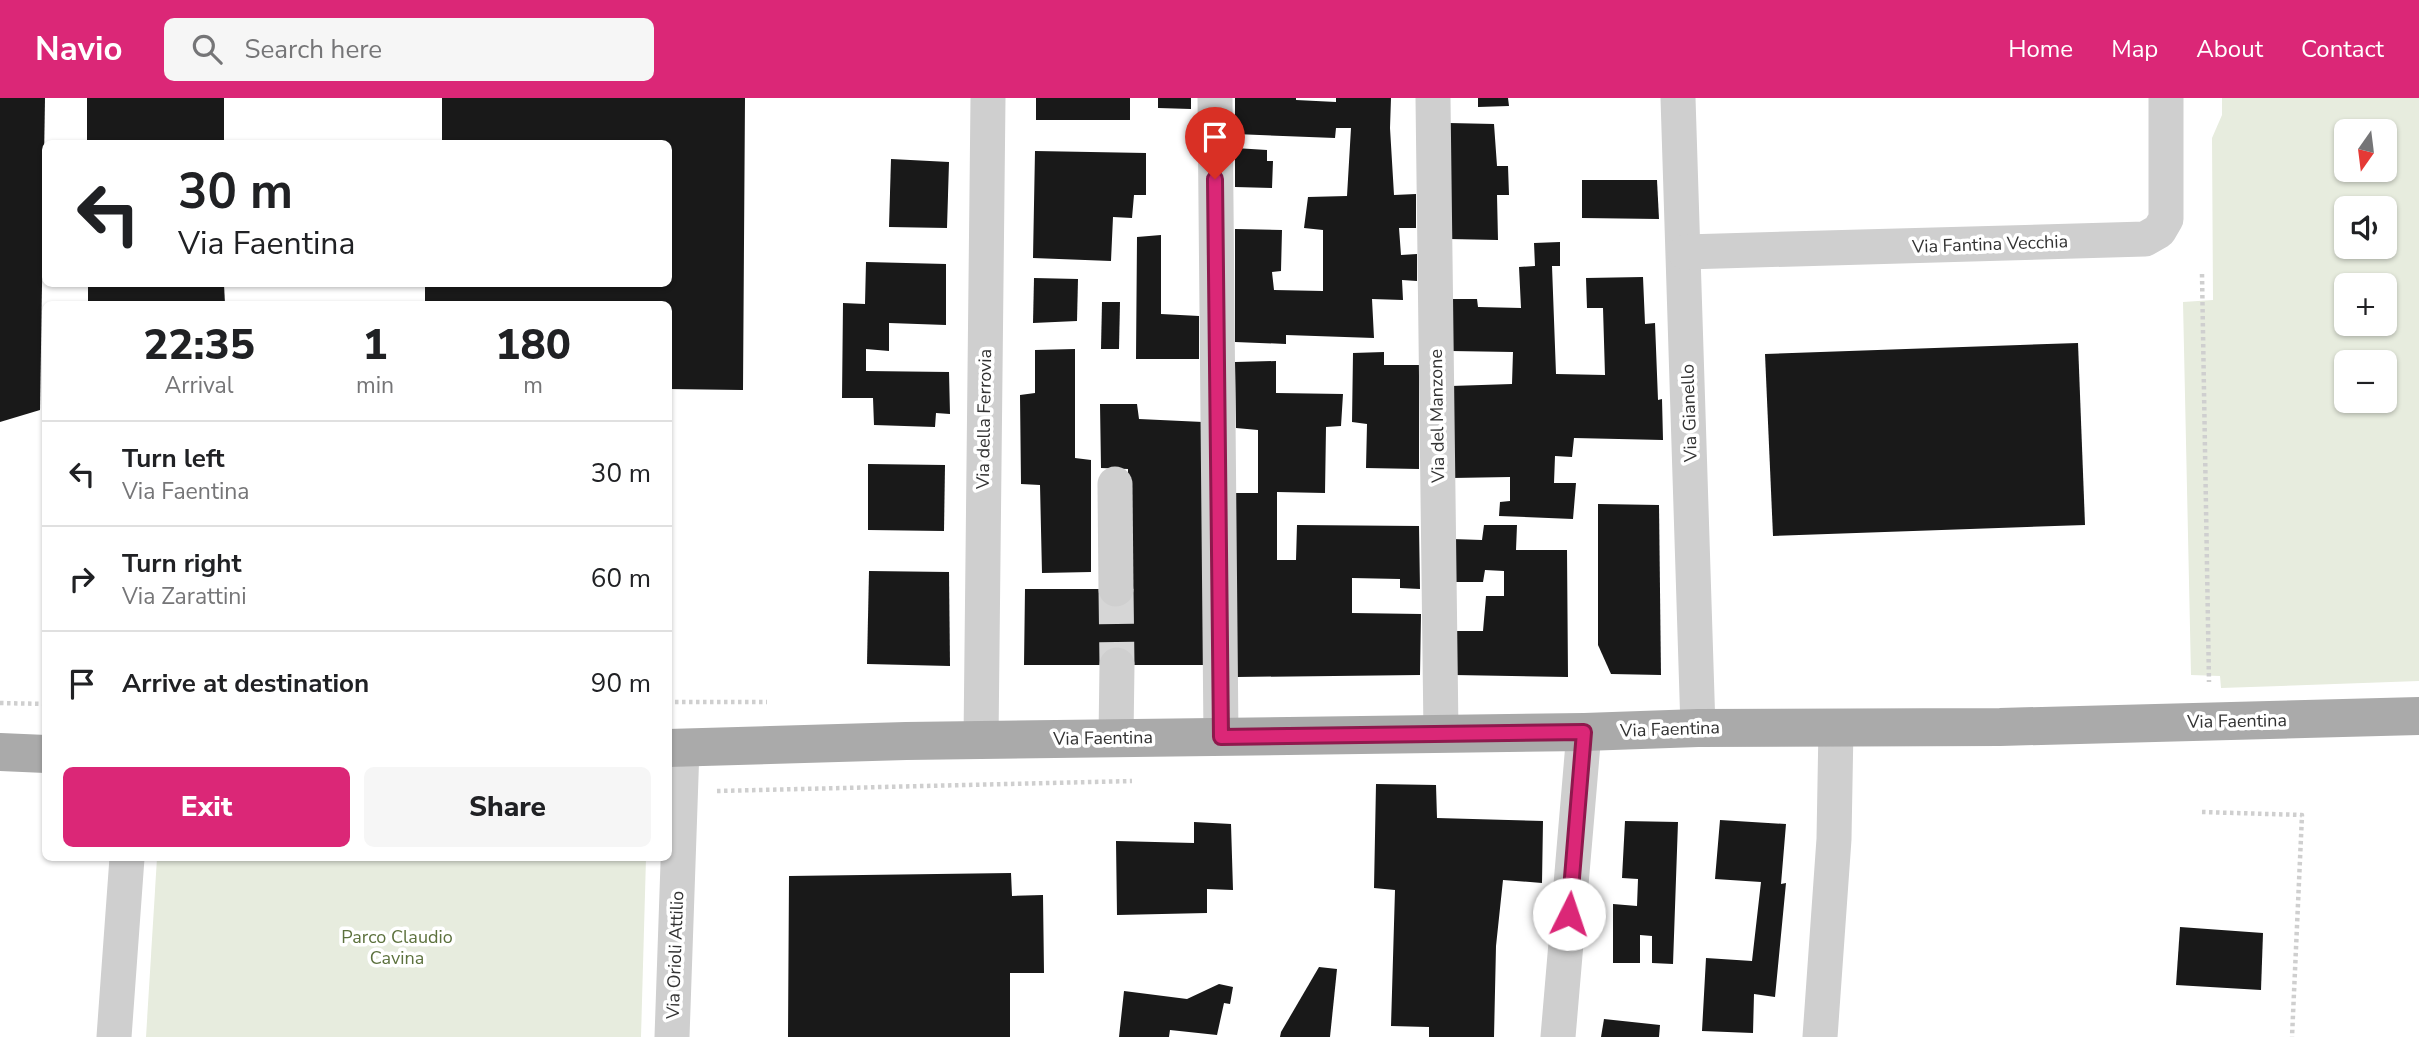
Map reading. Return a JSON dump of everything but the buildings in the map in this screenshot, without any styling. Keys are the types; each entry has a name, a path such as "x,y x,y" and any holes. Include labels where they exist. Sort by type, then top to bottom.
{"main road":[{"name":"Via Faentina","path":"675,748 1116,737 1584,732 1698,728 2000,727 2419,716"},
{"path":"0,752 42,754"}],"street":[{"name":"Via della Ferrovia","path":"981,741 988,98"},
{"path":"1214,98 1221,737"},
{"name":"Via del Manzone","path":"1433,98 1441,733"},
{"name":"Via Gianello","path":"1678,98 1685,252 1698,728"},
{"name":"Via Fantina Vecchia","path":"1685,252 2144,239 2158,231 2166,219 2166,98"},
{"path":"1115,484 1116,589"},
{"path":"1116,737 1117,665"},
{"path":"1820,1037 1834,839 1836,727"},
{"path":"1558,1037 1584,732"},
{"name":"Via Orioli Attilio","path":"671,1037 675,748"},
{"path":"114,1037 127,861"}],"path":[{"path":"2202,274 2209,690"},
{"path":"0,703 42,704"},
{"path":"2202,812 2302,815 2292,1037"}],"green space":[{"path":"2222,98 2419,98 2419,681 2221,688 2220,676 2191,675 2183,302 2213,300 2212,138 2222,115"},
{"name":"Parco Claudio Cavina","path":"157,861 646,861 641,1037 146,1037"}],"tunnel":[{"path":"1116,589 1117,665"}],"route":[{"path":"1215,179 1221,737 1584,732 1569,914"}]}
